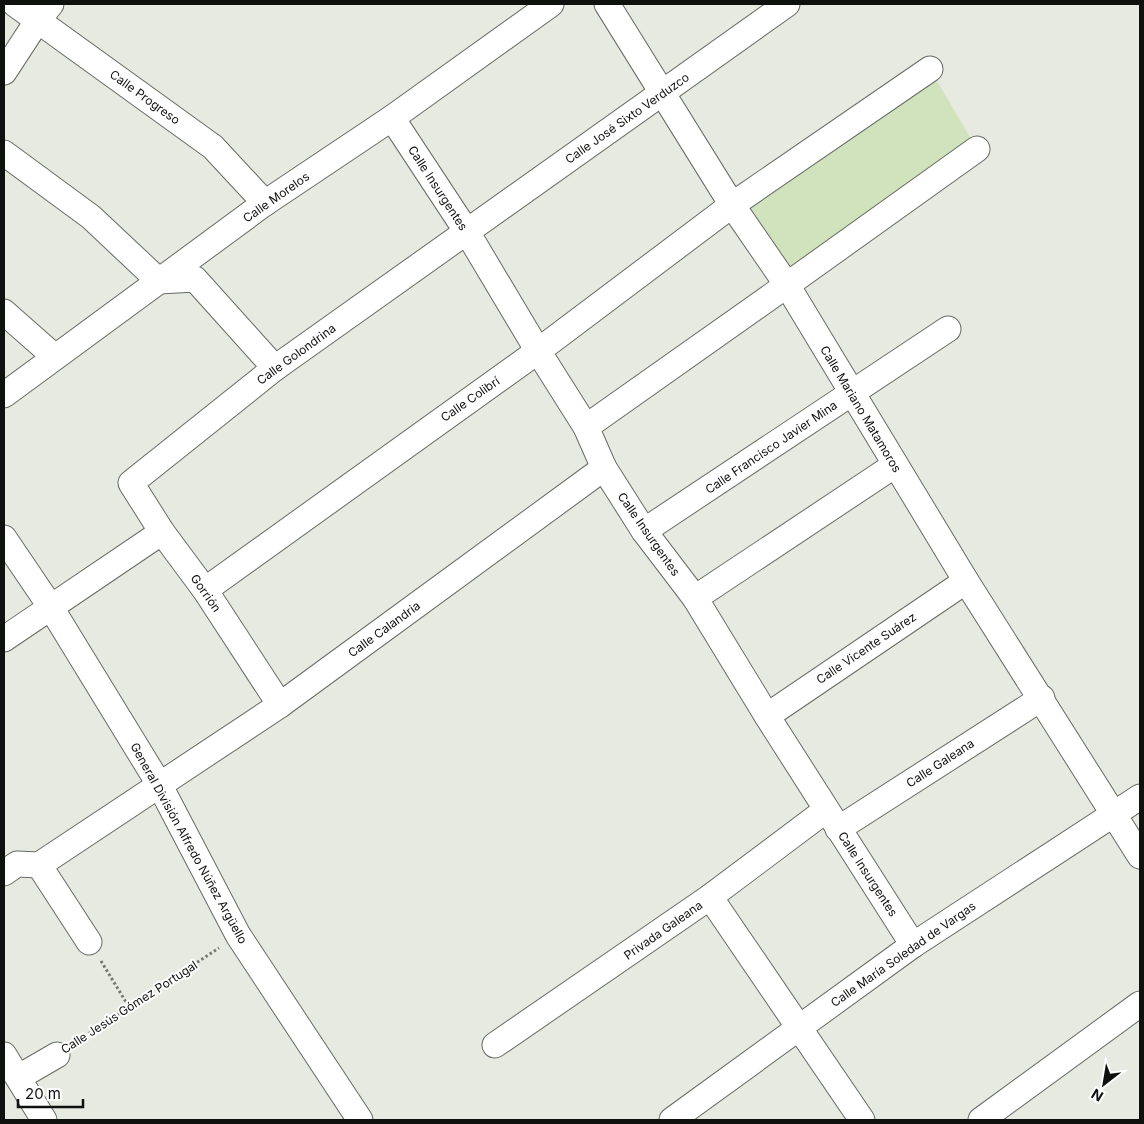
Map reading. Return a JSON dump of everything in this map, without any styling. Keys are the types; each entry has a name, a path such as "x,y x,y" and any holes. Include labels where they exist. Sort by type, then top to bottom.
{"street":[{"name":"Calle Progreso","path":"14,4 44,12 213,147 265,203"},
{"name":"Calle Morelos","path":"4,395 265,203 392,118 551,4"},
{"name":"Calle Mariano Matamoros","path":"607,4 664,92 732,205 787,286 894,465 1140,856"},
{"name":"Calle José Sixto Verduzco","path":"467,232 787,4"},
{"path":"4,72 44,12"},
{"name":"Calle Colibrí","path":"205,590 538,351 732,205 930,69"},
{"name":"Calle Insurgentes","path":"392,118 467,232 586,427 604,468 644,531 695,598 767,716 913,944"},
{"path":"586,427 787,286 977,149"},
{"path":"4,153 91,217 159,282 195,279 275,368"},
{"name":"Calle Golondrina","path":"130,483 275,368 467,232"},
{"path":"4,312 55,357"},
{"name":"Calle Francisco Javier Mina","path":"644,531 948,329"},
{"path":"695,598 894,465"},
{"name":"Calle Calandria","path":"39,865 280,705 604,468"},
{"name":"Gorrión","path":"130,483 162,532 205,590 280,705"},
{"path":"4,639 50,606 162,532"},
{"name":"General División Alfredo Núñez Argüello","path":"4,538 50,606 159,784 238,935 360,1120"},
{"name":"Calle Vicente Suárez","path":"767,716 966,580"},
{"name":"Calle Galeana","path":"832,819 1042,698"},
{"name":"Calle María Soledad de Vargas","path":"672,1120 913,944 1140,797"},
{"name":"Privada Galeana","path":"495,1045 710,897 832,819"},
{"path":"4,873 17,864 39,865 89,942"},
{"path":"710,897 862,1120"},
{"path":"981,1120 1140,1004"},
{"path":"4,1055 44,1120"},
{"name":"Calle Jesús Gómez Portugal","path":"19,1078 57,1055"}],"path":[{"name":"Calle Jesús Gómez Portugal","path":"57,1055 238,935"},
{"path":"89,942 129,1006"}],"green space":[{"path":"930,69 977,149 787,285 733,205"}]}
